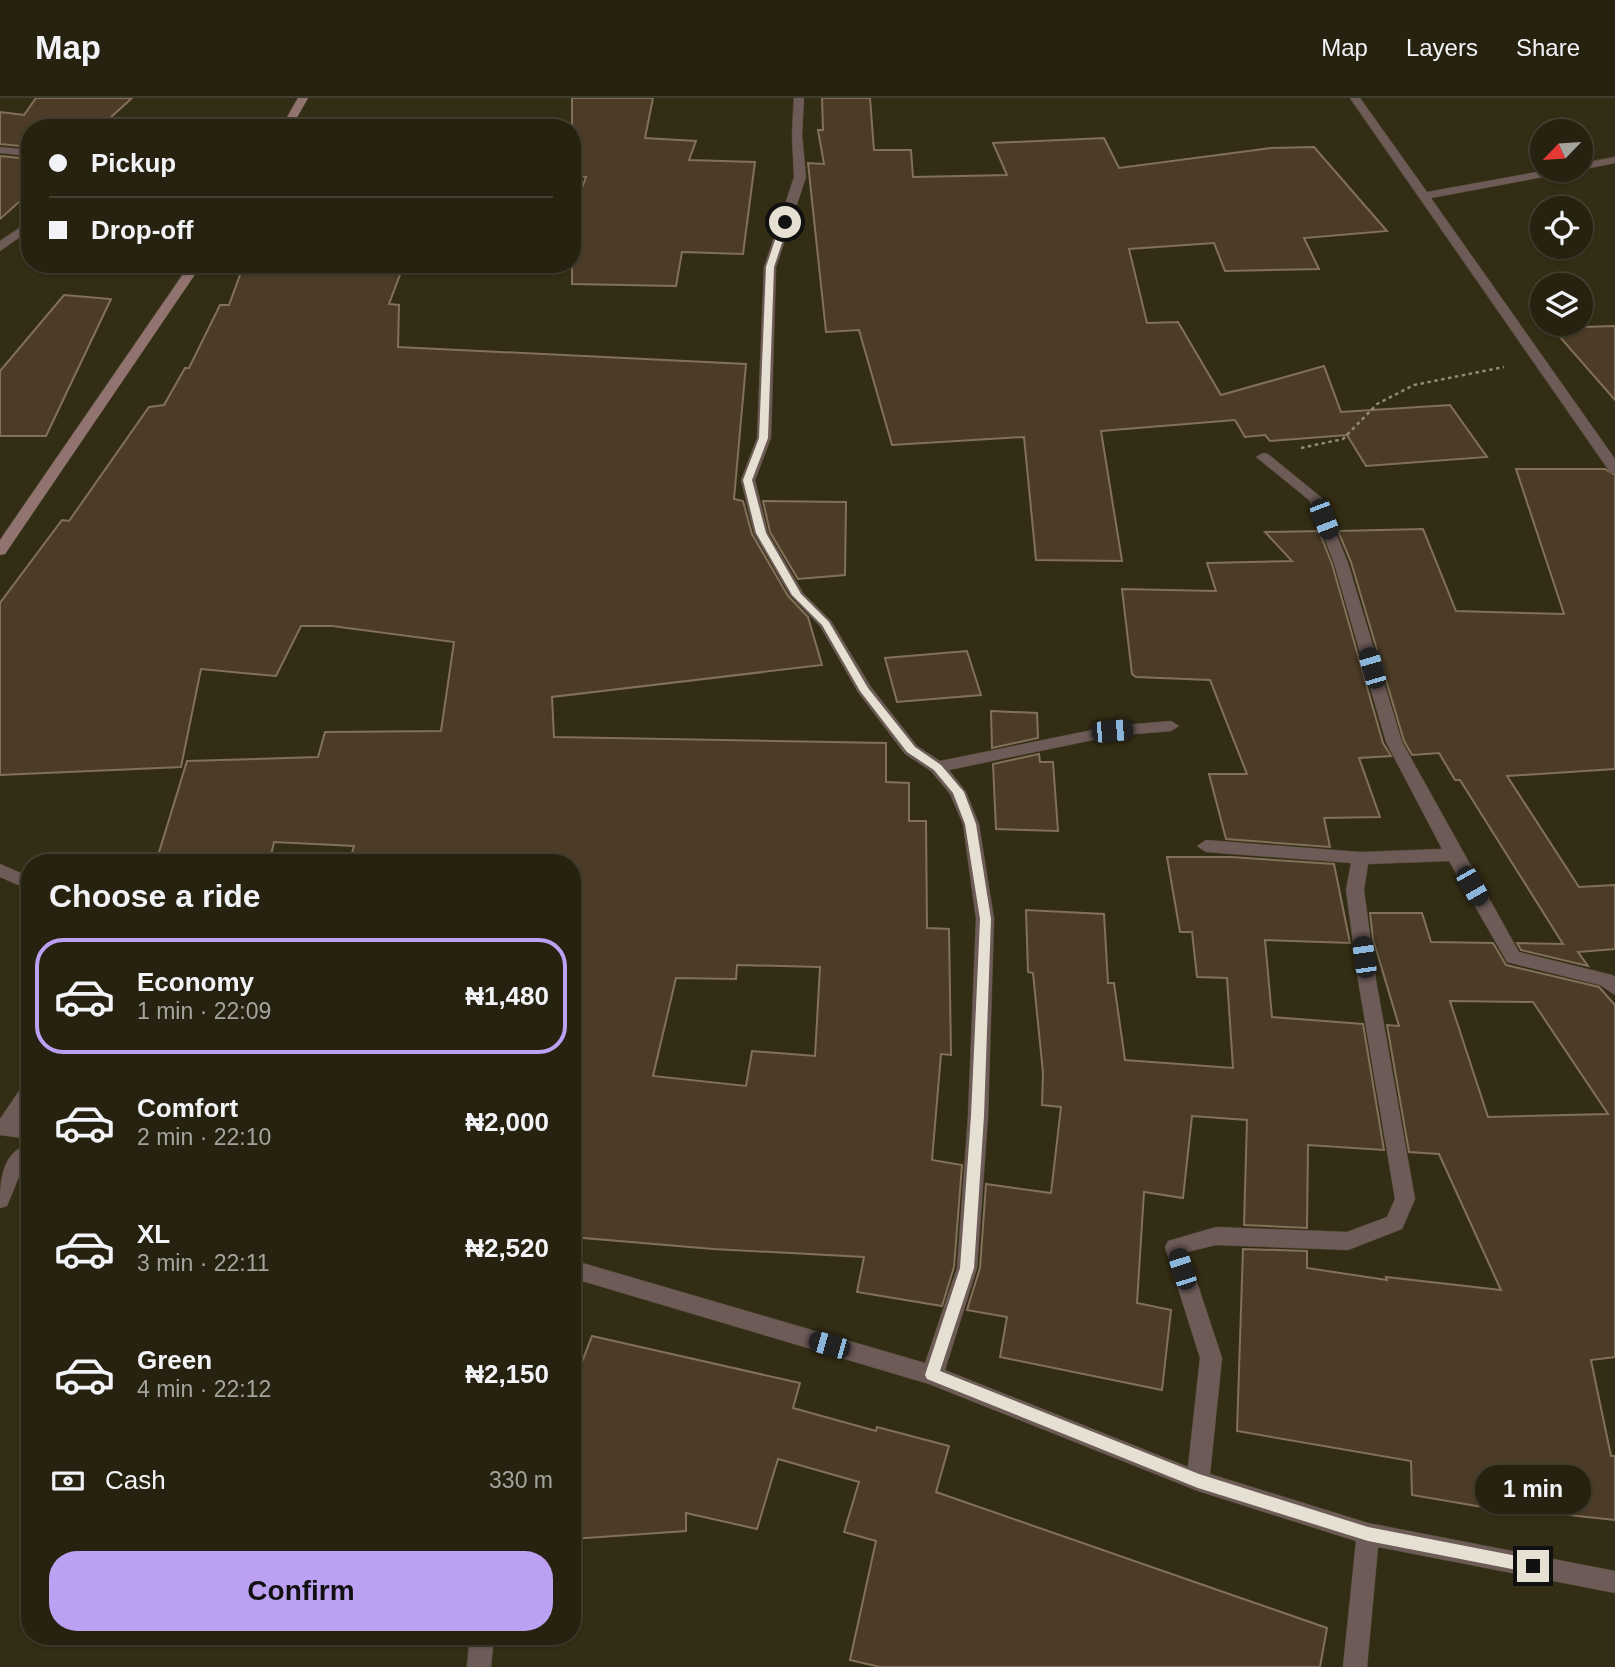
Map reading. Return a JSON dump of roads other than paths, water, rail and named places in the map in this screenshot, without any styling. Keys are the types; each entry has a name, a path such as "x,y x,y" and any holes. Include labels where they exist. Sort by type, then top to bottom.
{"main road":[{"path":"291,119 303,98"},
{"path":"0,551 190,273"}],"street":[{"path":"799,98 797,135 800,177 770,267 764,438 748,480 761,533 797,595 826,624 864,689 911,750 937,767 958,792 971,824 985,919 978,1116 967,1268 932,1375"},
{"path":"1355,98 1615,469"},
{"path":"0,150 21,152"},
{"path":"1593,164 1615,160"},
{"path":"1425,196 1530,176"},
{"path":"0,247 21,231"},
{"path":"1263,457 1315,498 1341,563 1394,742 1454,855 1513,957 1606,980 1615,988"},
{"path":"937,767 1112,731 1171,726"},
{"path":"1206,846 1360,858 1454,855"},
{"path":"1198,1481 1212,1358 1175,1247 1216,1236 1348,1241 1395,1223 1405,1199 1365,967 1355,890 1360,858"},
{"path":"0,870 21,880"},
{"path":"21,1102 3,1127 21,1130"},
{"path":"0,1200 12,1170 21,1160"},
{"path":"581,1272 932,1375 1198,1481 1368,1534 1615,1582"},
{"path":"1355,1667 1368,1534"},
{"path":"479,1667 481,1645"}]}
